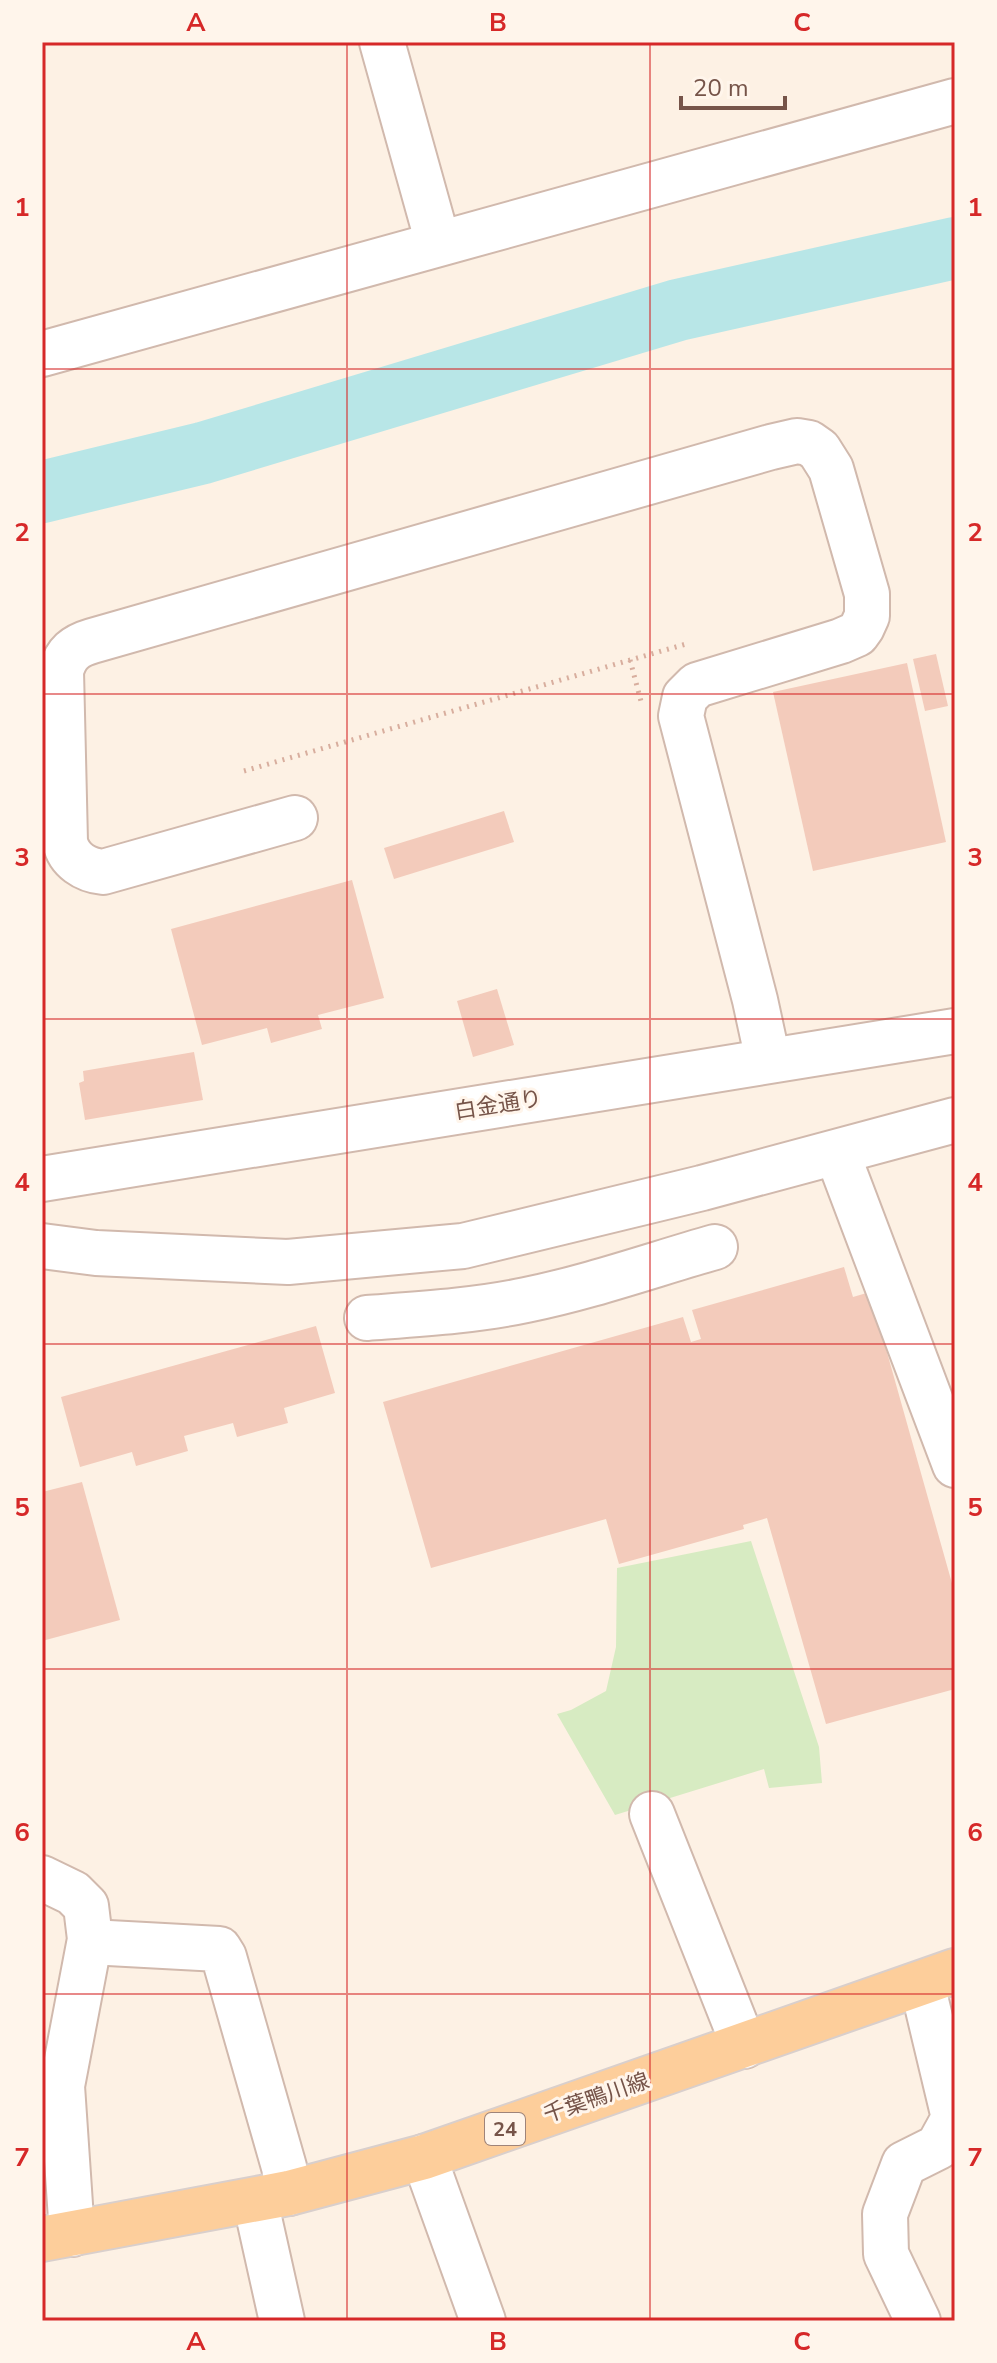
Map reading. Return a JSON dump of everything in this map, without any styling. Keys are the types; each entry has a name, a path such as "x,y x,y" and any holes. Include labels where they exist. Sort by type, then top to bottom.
{"main road":[{"name":"千葉鴨川線","path":"57,2236 272,2197 424,2157 938,1977"}],"street":[{"path":"382,42 438,243"},
{"path":"42,354 955,101"},
{"path":"295,818 103,872 92,871 73,859 65,842 61,671 64,660 75,648 107,636 771,447 797,441 809,443 819,450 831,469 867,594 867,616 862,627 848,639 697,685 685,697 681,716 768,1060"},
{"name":"白金通り","path":"42,1179 955,1031"},
{"path":"42,1246 96,1253 288,1262 463,1246 702,1188 955,1120"},
{"path":"837,1153 955,1465"},
{"path":"361,1256 369,1335 476,1309 525,1301 715,1247"},
{"path":"652,1814 744,2046"},
{"path":"42,1878 73,1893 86,1906 90,1942 62,2086 57,2236"},
{"path":"90,1942 219,1949 224,1957 284,2167 272,2197 282,2321"},
{"path":"918,2321 886,2254 885,2214 904,2164 938,2147 954,2118 938,1977"},
{"path":"424,2157 483,2321"}],"path":[{"path":"244,771 697,641"}],"green space":[{"path":"751,1541 819,1747 822,1783 769,1788 764,1769 615,1815 557,1714 606,1691 616,1647 617,1568"}],"building":[{"path":"936,654 948,706 925,711 913,659"},
{"path":"907,663 946,842 813,871 773,692"},
{"path":"504,811 514,842 394,879 384,848"},
{"path":"352,880 384,998 318,1015 322,1029 271,1043 267,1028 202,1045 171,929"},
{"path":"497,989 514,1045 473,1057 457,1001"},
{"path":"194,1052 203,1100 85,1120 79,1083 84,1081 83,1071"},
{"path":"844,1267 853,1297 870,1292 955,1594 955,1689 826,1724 767,1518 743,1525 744,1529 619,1564 606,1519 431,1568 383,1402 683,1317 691,1342 701,1339 692,1310"},
{"path":"316,1326 335,1393 284,1408 288,1423 237,1437 233,1423 184,1436 188,1451 136,1466 132,1452 80,1467 61,1397"},
{"path":"82,1482 120,1620 42,1641 42,1492"}],"waterway":[{"path":"42,492 203,453 678,310 955,248"}]}
